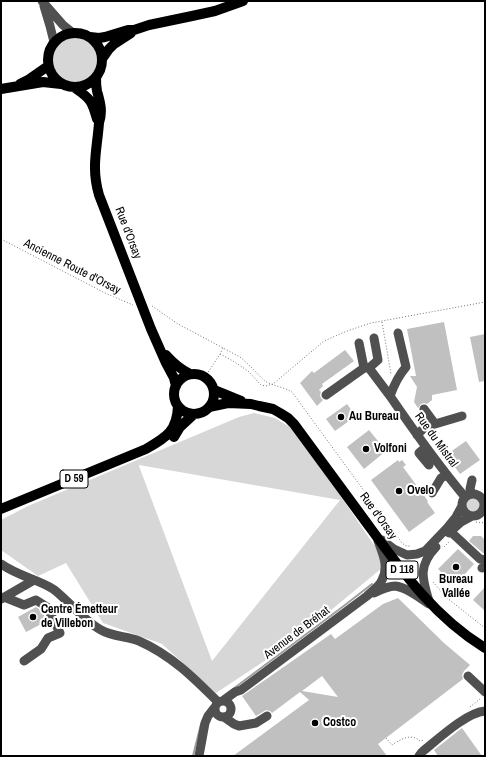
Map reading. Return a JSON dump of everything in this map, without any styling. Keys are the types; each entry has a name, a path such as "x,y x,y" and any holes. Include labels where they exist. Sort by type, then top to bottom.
{"main road":[{"path":"90,37 99,38 149,25 215,11 243,1"},
{"path":"102,59 114,44 134,30"},
{"path":"82,33 90,37 100,50 102,59 100,72 90,83 83,86 75,88 61,84 50,73 47,56 49,49 59,37 66,34 82,33"},
{"path":"15,87 48,66"},
{"name":"Rue d'Orsay","path":"96,78 96,88 101,106 101,117 94,164 96,186 148,323 174,378 176,386"},
{"path":"1,89 43,82 61,84"},
{"path":"75,88 86,95 93,104 99,123"},
{"name":"Rue d'Orsay","path":"160,347 174,364 181,370 190,374"},
{"path":"190,374 205,377 209,380 214,390 212,402 209,407 200,413 188,413 178,406 176,402 174,391 176,386 179,381 190,374"},
{"name":"Rue d'Orsay","path":"214,390 251,404 273,409 288,418 294,424 403,572 432,605 454,626 485,648"},
{"name":"Rue d'Orsay","path":"209,407 228,404 251,404"},
{"name":"D 59","path":"1,509 146,448 161,440 169,433 175,424 178,417 178,406"},
{"name":"D 59","path":"146,448 163,444 174,437 180,427 194,414"}],"street":[{"path":"42,1 63,25 73,33"},
{"path":"42,1 54,42"},
{"path":"392,392 399,375 406,367 398,333"},
{"path":"326,394 378,360 374,338"},
{"path":"359,342 366,368"},
{"name":"Rue du Mistral","path":"366,368 380,383 392,392 417,435 447,475 469,495"},
{"path":"424,408 435,424"},
{"path":"417,435 425,427 462,416"},
{"path":"426,447 420,453 429,465"},
{"path":"432,493 441,478 447,475"},
{"path":"376,536 394,549 407,555 425,551 448,528 456,517 462,503 469,495 472,480"},
{"path":"432,605 424,585 422,571 429,555 461,522 479,514 484,509 482,497 476,494 469,495"},
{"path":"462,506 465,513 472,516"},
{"path":"451,532 480,559 484,565"},
{"name":"Avenue de Bréhat","path":"200,756 205,730 235,692 241,690 367,596 382,581 386,569 385,559 376,536"},
{"path":"1,564 13,572 45,584 54,590 78,613 102,631 137,640 176,662 196,680 223,709 234,724 239,726 256,723 267,716"},
{"path":"2,598 34,580"},
{"name":"Avenue de Bréhat","path":"367,596 385,588 395,586 410,592 432,605"},
{"path":"2,598 24,605 36,600 47,607 60,632 48,638 41,649 24,661"},
{"path":"468,676 483,695"},
{"path":"419,756 465,718 480,711 484,711"}],"path":[{"name":"Ancienne Route d'Orsay","path":"1,239 105,292 130,304 137,305"},
{"path":"220,354 233,360 248,371 261,385 266,386 273,384 324,341 346,331 371,324 485,302"},
{"path":"151,305 178,324 244,359 266,382 292,392 402,543 406,546 412,547"},
{"path":"382,322 391,374"},
{"path":"205,377 223,348"},
{"path":"433,582 447,598 485,628"},
{"path":"467,710 483,695"},
{"path":"386,738 392,745 400,739 412,736 420,741 425,740"}],"shaded area":[{"path":"74,37 87,41 93,47 97,60 93,73 87,79 74,83 61,79 55,73 51,60 55,47 61,41"},
{"path":"254,413 275,418 293,429 376,548 382,568 290,644 216,693 162,644 103,623 66,563 38,576 1,550 1,520 28,506 239,417","holes":["139,465 340,500 212,661"]},
{"path":"473,497 479,499 481,505 479,511 473,513 467,511 465,505 467,499"}],"building":[{"path":"444,322 457,390 432,395 432,400 427,404 421,404 418,408 414,402 417,387 410,376 416,376 407,329"},
{"path":"485,334 485,381 479,382 470,337"},
{"path":"345,350 354,361 322,384 323,386 319,390 323,400 317,406 300,383 312,371 314,373"},
{"name":"Au Bureau","path":"347,404 356,416 335,431 326,419"},
{"name":"Volfoni","path":"369,430 386,451 364,469 347,447"},
{"path":"466,441 480,460 460,474 446,455"},
{"name":"Ovelo","path":"398,460 399,462 402,460 406,465 403,467 435,513 409,532 371,480"},
{"path":"473,536 481,536 485,540 485,554 469,541"},
{"name":"Bureau Vallée","path":"458,549 474,564 455,585 438,569"},
{"path":"485,587 485,611 473,600"},
{"path":"398,598 444,643 470,665 462,675 463,679 378,744 387,756 233,756 309,700 300,692 272,713 266,710 256,716 242,696 331,634 335,639 383,604","holes":["322,676 338,697 302,691"]},
{"name":"Centre Émetteur de Villebon","path":"36,607 41,612 42,611 47,621 26,632 18,617"},
{"path":"462,728 482,756 438,756 434,750"}],"waterway":[{"path":"233,689 372,584"},
{"path":"193,756 201,724"}],"place":[{"name":"Au Bureau","path":"341,417"},
{"name":"Volfoni","path":"366,449"},
{"name":"Ovelo","path":"399,491"},
{"name":"Bureau Vallée","path":"456,567"},
{"name":"Centre Émetteur de Villebon","path":"33,617"},
{"name":"Costco","path":"315,723"}]}
